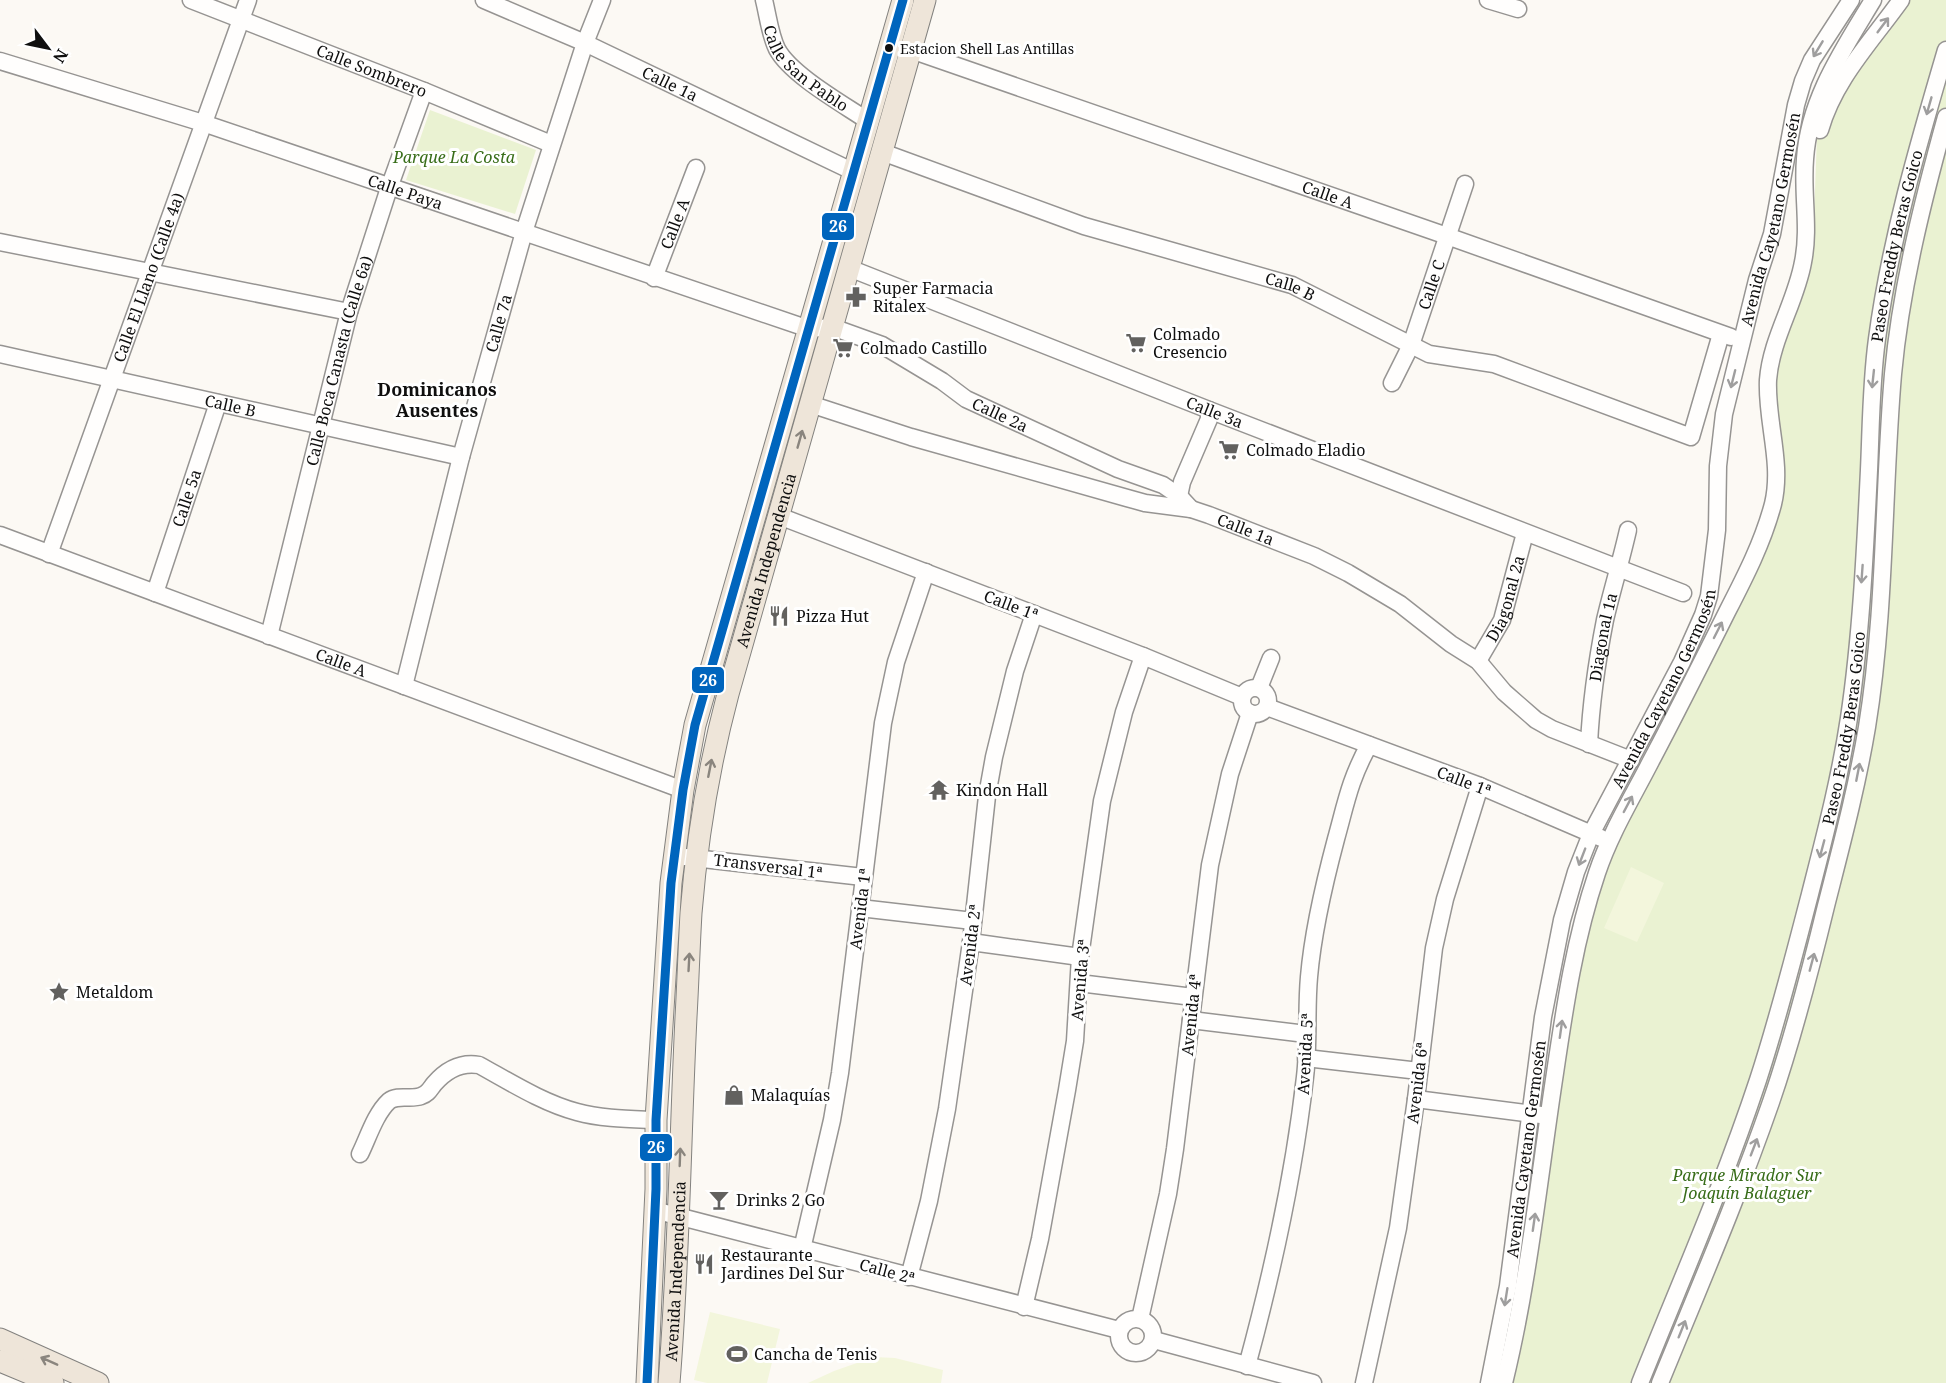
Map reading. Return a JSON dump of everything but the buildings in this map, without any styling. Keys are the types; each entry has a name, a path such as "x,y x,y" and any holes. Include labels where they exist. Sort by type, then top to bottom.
{"main road":[{"name":"Avenida Independencia","path":"646,1383 656,1120 673,856 695,724 903,0"},
{"name":"Avenida Independencia","path":"669,1383 676,1301 691,912 706,791 717,734 925,0"},
{"path":"883,73 903,80"},
{"path":"0,1340 98,1383"},
{"path":"648,1359 671,1361"},
{"path":"0,1361 53,1383"}],"street":[{"name":"Calle Sombrero","path":"190,0 424,91 551,144"},
{"name":"Calle El Llano (Calle 4a)","path":"49,554 248,0"},
{"name":"Calle 1a","path":"484,0 585,43 854,172"},
{"name":"Calle 7a","path":"404,686 461,457 524,232 551,144 602,0"},
{"name":"Calle San Pablo","path":"764,0 776,47 782,56 808,80 868,121"},
{"path":"1488,0 1518,9"},
{"name":"Avenida Cayetano Germosén","path":"1489,1383 1511,1268 1544,1017 1562,920 1576,872 1591,834 1682,662 1709,596 1717,530 1724,414 1757,280 1772,234 1796,105 1812,60 1851,0"},
{"name":"Avenida Cayetano Germosén","path":"1504,1383 1522,1300 1572,963 1587,904 1610,842 1750,567 1763,537 1773,505 1776,466 1768,386 1769,372 1781,326 1803,266 1806,238 1804,163 1808,135 1821,91 1873,0"},
{"name":"Avenida Cayetano Germosén","path":"1805,189 1821,127 1833,97 1847,72 1901,0"},
{"name":"Calle A","path":"911,50 1743,340"},
{"name":"Paseo Freddy Beras Goico","path":"1640,1383 1717,1192 1758,1081 1797,945 1837,789 1856,663 1868,482 1870,407 1877,339 1888,271 1907,189 1946,50"},
{"name":"Calle Paya","path":"0,61 203,123 809,329"},
{"name":"Calle Boca Canasta (Calle 6a)","path":"269,636 349,312 389,188 424,91"},
{"name":"Paseo Freddy Beras Goico","path":"1660,1383 1736,1195 1780,1075 1793,1035 1848,821 1876,665 1893,373 1901,309 1924,200 1946,117"},
{"name":"Calle B","path":"882,152 1084,226 1292,285 1429,354 1494,364 1691,437 1721,334"},
{"name":"Calle A","path":"654,278 696,168"},
{"name":"Calle C","path":"1392,383 1411,345 1465,184"},
{"path":"0,242 349,312"},
{"name":"Calle 3a","path":"849,268 1683,593"},
{"name":"Calle 2a","path":"809,329 832,327 882,345 926,370 966,399 1118,469 1163,485 1179,496 1191,509"},
{"name":"Calle B","path":"0,354 461,457"},
{"name":"Calle 5a","path":"156,593 218,403"},
{"name":"Calle 1a","path":"810,404 911,437 1145,503 1191,509 1314,556 1400,604 1451,644 1478,661 1504,692 1536,720 1552,729 1631,760"},
{"path":"1179,496 1182,482 1209,419 1209,410"},
{"name":"Calle 1ª","path":"779,516 1143,656 1242,697"},
{"name":"Diagonal 1a","path":"1589,744 1594,682 1606,618 1628,531"},
{"name":"Diagonal 2a","path":"1478,661 1502,620 1525,533"},
{"name":"Calle A","path":"0,536 683,790"},
{"name":"Avenida 1ª","path":"802,1249 832,1120 840,1072 878,756 889,691 904,632 926,572"},
{"name":"Avenida 2ª","path":"909,1277 929,1201 947,1109 994,757 1015,671 1034,614"},
{"name":"Avenida 3ª","path":"1024,1307 1040,1239 1075,1041 1080,957 1102,801 1121,723 1143,656"},
{"path":"1259,688 1272,658"},
{"path":"1251,688 1259,688 1268,695 1267,707 1258,714 1250,713 1244,708 1242,697 1251,688"},
{"name":"Calle 1ª","path":"1267,707 1480,786 1610,842"},
{"name":"Avenida 4ª","path":"1140,1319 1170,1183 1181,1112 1210,866 1230,774 1250,713"},
{"name":"Avenida 5ª","path":"1247,1366 1267,1292 1298,1136 1306,1058 1310,975 1320,900 1353,776 1369,745"},
{"name":"Avenida 6ª","path":"1364,1383 1398,1228 1434,948 1445,899 1480,786"},
{"name":"Transversal 1ª","path":"673,856 863,877"},
{"path":"860,908 973,921"},
{"path":"971,942 1080,957"},
{"path":"1078,983 1193,997"},
{"path":"1191,1020 1306,1034"},
{"path":"1306,1058 1419,1071"},
{"path":"360,1154 380,1114 390,1101 396,1098 419,1097 427,1094 435,1082 455,1067 467,1063 479,1065 574,1112 593,1116 656,1120"},
{"path":"1416,1099 1548,1116"},
{"name":"Calle 2ª","path":"654,1210 1119,1330"},
{"path":"1133,1318 1140,1319 1150,1324 1154,1340 1146,1351 1132,1353 1121,1345 1119,1330 1125,1322 1133,1318"},
{"path":"1154,1340 1312,1383"}],"green space":[{"name":"Parque Mirador Sur Joaquín Balaguer","path":"1896,0 1946,0 1946,1383 1511,1383 1560,1072 1600,875 1765,539 1774,383 1814,219 1817,135"},
{"name":"Parque La Costa","path":"430,110 536,150 515,214 406,180"},
{"path":"1631,867 1664,883 1637,942 1604,928"},
{"name":"Cancha de Tenis","path":"710,1312 780,1329 767,1383 707,1383 694,1380"},
{"path":"874,1357 895,1358 943,1370 941,1383 808,1383"}],"transit line":[{"name":"26","path":"647,1383 656,1189 656,1120 671,883 683,790 695,725 903,0"}],"place":[{"name":"Estacion Shell Las Antillas","path":"889,48"},
{"name":"Super Farmacia Ritalex","path":"856,297"},
{"name":"Colmado Cresencio","path":"1136,343"},
{"name":"Colmado Castillo","path":"843,348"},
{"name":"Colmado Eladio","path":"1229,450"},
{"name":"Pizza Hut","path":"779,616"},
{"name":"Kindon Hall","path":"939,790"},
{"name":"Metaldom","path":"59,992"},
{"name":"Malaquías","path":"734,1095"},
{"name":"Drinks 2 Go","path":"719,1200"},
{"name":"Restaurante Jardines Del Sur","path":"704,1264"},
{"name":"Cancha de Tenis","path":"737,1354"}],"district":[{"name":"Dominicanos Ausentes","path":"437,400"}]}
